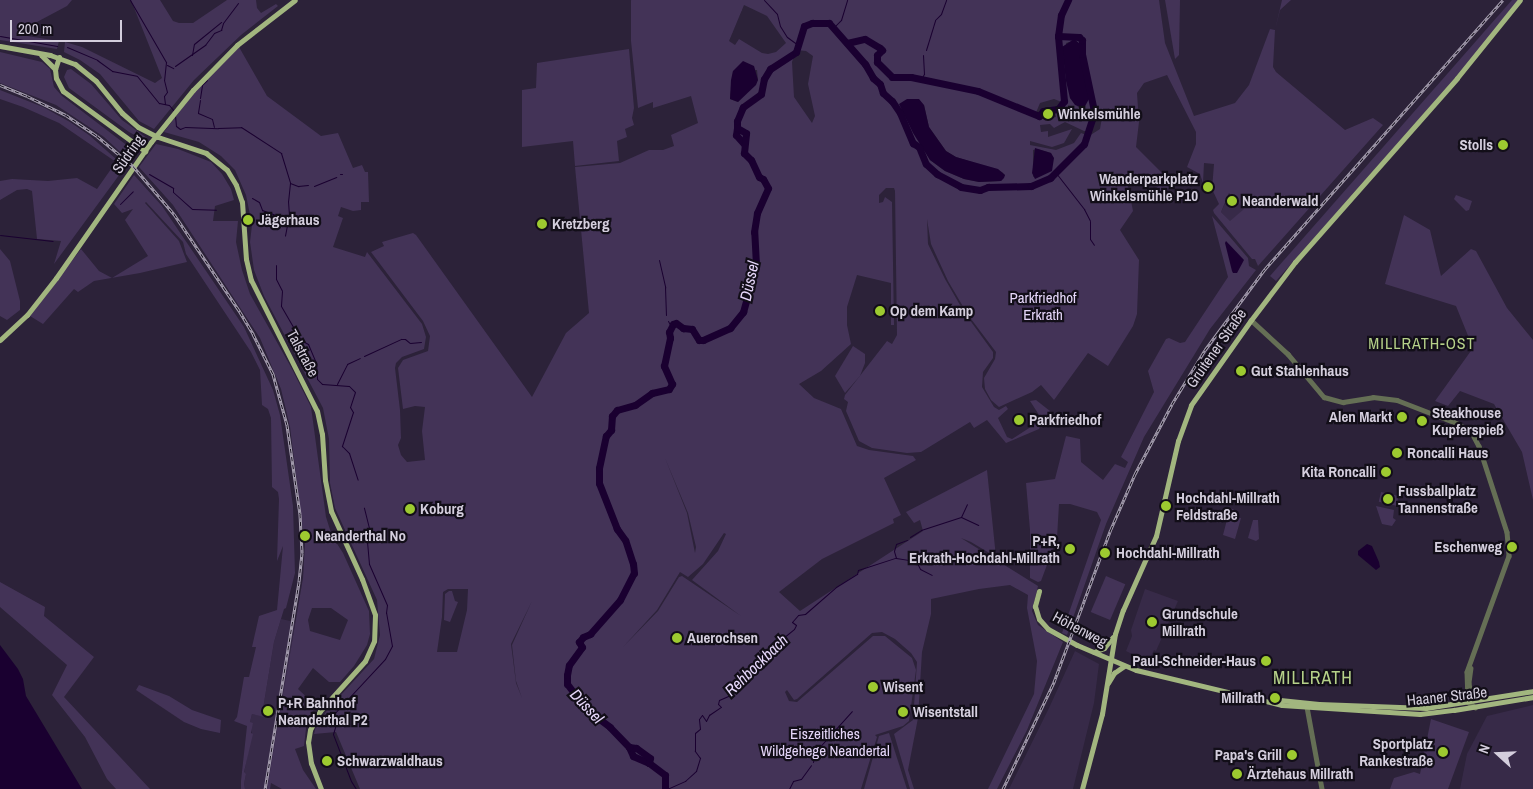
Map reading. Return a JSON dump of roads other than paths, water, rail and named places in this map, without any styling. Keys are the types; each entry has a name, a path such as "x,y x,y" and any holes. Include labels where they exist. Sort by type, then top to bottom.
{"main road":[{"name":"Südring","path":"0,340 27,315 56,278 145,151 193,90 237,45 295,0"},
{"name":"Gruitener Straße","path":"1082,789 1096,740 1115,634 1122,610 1156,536 1171,468 1186,416 1205,383 1295,262 1457,78 1520,0"},
{"name":"Talstraße","path":"0,46 59,57 88,73 126,117 138,127 158,137 206,153 227,170 236,185 242,202 246,259 251,280 315,405 322,434 331,511 373,608 376,631 371,649 357,671 320,711 310,730 308,742 311,763 321,789"},
{"path":"38,53 55,69"},
{"path":"59,57 55,69 58,84 64,92 145,151"},
{"name":"Höhenweg","path":"1039,591 1035,606 1043,625 1110,660"},
{"path":"1094,652 1104,648 1115,634"},
{"name":"Haaner Straße","path":"1110,660 1124,666 1186,684 1308,710 1404,714 1463,709 1471,704 1533,691"},
{"path":"1107,685 1114,673 1124,666"},
{"name":"Haaner Straße","path":"1274,702 1280,700 1414,708 1533,698"}],"street":[{"path":"1251,320 1288,354 1324,397 1343,402 1373,397 1397,400 1459,424 1472,433 1479,446 1507,532 1509,556 1500,586 1473,654 1469,683 1471,704"},
{"path":"1308,710 1322,789"}],"waterway":[{"path":"130,0 166,62 164,80 167,92 164,96 165,104"},
{"path":"764,0 777,14 780,26 787,37 798,45"},
{"path":"834,27 841,20 847,0"},
{"path":"926,50 935,20 941,14 946,0"},
{"name":"Düssel","path":"847,43 865,39 880,48 882,50 877,55 877,62 892,77 911,77 978,91 1039,116 1043,111 1058,109 1064,101 1058,36 1061,15 1068,0"},
{"path":"175,66 205,45 214,33 221,30 223,23 238,3"},
{"path":"192,55 194,44 221,22"},
{"name":"Düssel","path":"665,789 665,775 649,763 650,758 636,748 629,747 610,727 586,709 567,684 567,675 569,665 582,647 579,642 583,637 590,634 620,600 634,573 625,540 617,529 599,483 599,468 606,436 611,430 612,416 617,410 635,405 652,393 669,389 672,384 664,366 670,338 669,332 673,324 676,323 683,328 692,329 699,340 703,340 730,328 743,312 756,265 754,232 757,213 768,188 763,179 759,177 751,160 744,153 746,133 737,128 737,121 743,107 761,94 764,79 770,69 796,52 804,26 812,23 829,23 865,64 873,78 880,84 883,93 892,101 900,113 913,143 919,147 926,164 937,174 961,187 980,190 988,187 1031,186 1050,178 1084,144 1094,111 1082,54 1082,40 1079,37 1058,36"},
{"path":"0,36 57,46"},
{"path":"67,47 97,60 112,71 137,76 159,103 169,105 174,111"},
{"path":"921,79 924,74 923,55"},
{"path":"167,65 173,68"},
{"path":"200,98 202,85 207,80"},
{"path":"200,100 198,113 212,119 214,127"},
{"path":"175,115 176,126 180,129 185,127 241,127 281,153 290,183 289,215 285,236"},
{"path":"737,128 736,135 744,144"},
{"path":"1056,173 1084,209 1090,221 1090,239 1094,245"},
{"path":"149,174 173,188 173,192 192,209 216,210"},
{"path":"314,186 336,177"},
{"path":"290,183 298,186 308,185"},
{"path":"120,204 133,191"},
{"path":"252,198 259,202 262,210 289,220"},
{"path":"0,235 53,241"},
{"path":"659,260 665,287 666,315"},
{"path":"276,265 276,279 282,291 281,306 301,340 308,344 316,363 317,379 322,384 349,386 355,392 350,407 353,412 342,446 349,453 358,480"},
{"name":"Düssel","path":"668,321 671,326"},
{"path":"364,356 401,339 405,339 410,343 421,342"},
{"path":"337,384 347,364 360,358"},
{"name":"Rehbockbach","path":"910,537 921,530 961,517 967,504"},
{"path":"356,789 351,781 333,734 336,724 332,716 385,659 392,646 386,613 387,605 369,564 367,539 369,528 364,508"},
{"path":"961,517 978,525"},
{"name":"Rehbockbach","path":"667,789 685,781 696,771 700,758 695,751 695,733 700,729 699,719 702,715 706,721 709,715 721,707 718,704 719,700 728,696 783,638 794,629 796,625 792,622 798,615 805,614 836,587 857,574 858,570 896,558 894,551 896,544 907,540"},
{"path":"896,558 916,561 920,569 932,575"},
{"path":"813,762 815,752 852,711"},
{"path":"629,747 633,756 649,763"},
{"path":"789,789 793,781 801,779 811,765"}],"railway":[{"path":"1003,789 1054,682 1111,529 1135,474 1172,404 1205,350 1265,269 1503,0"},
{"path":"0,85 66,115 97,136 133,166 174,214 240,312 273,374 287,425 300,514 302,553 299,582 265,789"}],"place":[{"name":"Winkelsmühle","path":"1048,114"},
{"name":"Stolls","path":"1503,145"},
{"name":"Wanderparkplatz Winkelsmühle P10","path":"1208,187"},
{"name":"Neanderwald","path":"1232,201"},
{"name":"Jägerhaus","path":"248,220"},
{"name":"Kretzberg","path":"542,224"},
{"name":"Op dem Kamp","path":"880,311"},
{"name":"Gut Stahlenhaus","path":"1241,371"},
{"name":"Alen Markt","path":"1402,417"},
{"name":"Parkfriedhof","path":"1019,420"},
{"name":"Steakhouse Kupferspieß","path":"1422,421"},
{"name":"Roncalli Haus","path":"1397,453"},
{"name":"Kita Roncalli","path":"1386,472"},
{"name":"Fussballplatz Tannenstraße","path":"1388,499"},
{"name":"Hochdahl-Millrath Feldstraße","path":"1166,506"},
{"name":"Koburg","path":"410,509"},
{"name":"Neanderthal No","path":"305,536"},
{"name":"Eschenweg","path":"1512,547"},
{"name":"P+R, Erkrath-Hochdahl-Millrath","path":"1070,549"},
{"name":"Hochdahl-Millrath","path":"1105,553"},
{"name":"Grundschule Millrath","path":"1152,622"},
{"name":"Auerochsen","path":"677,638"},
{"name":"Paul-Schneider-Haus","path":"1266,661"},
{"name":"Wisent","path":"873,687"},
{"name":"Millrath","path":"1275,698"},
{"name":"P+R Bahnhof Neanderthal P2","path":"268,711"},
{"name":"Wisentstall","path":"903,712"},
{"name":"Sportplatz Rankestraße","path":"1443,752"},
{"name":"Papa's Grill","path":"1292,755"},
{"name":"Schwarzwaldhaus","path":"327,761"},
{"name":"Ärztehaus Millrath","path":"1237,774"}],"district":[{"name":"MILLRATH-OST","path":"1422,343"},
{"name":"MILLRATH","path":"1313,678"}],"park label":[{"name":"Parkfriedhof Erkrath","path":"1043,306"},
{"name":"Eiszeitliches Wildgehege Neandertal","path":"825,742"}]}
